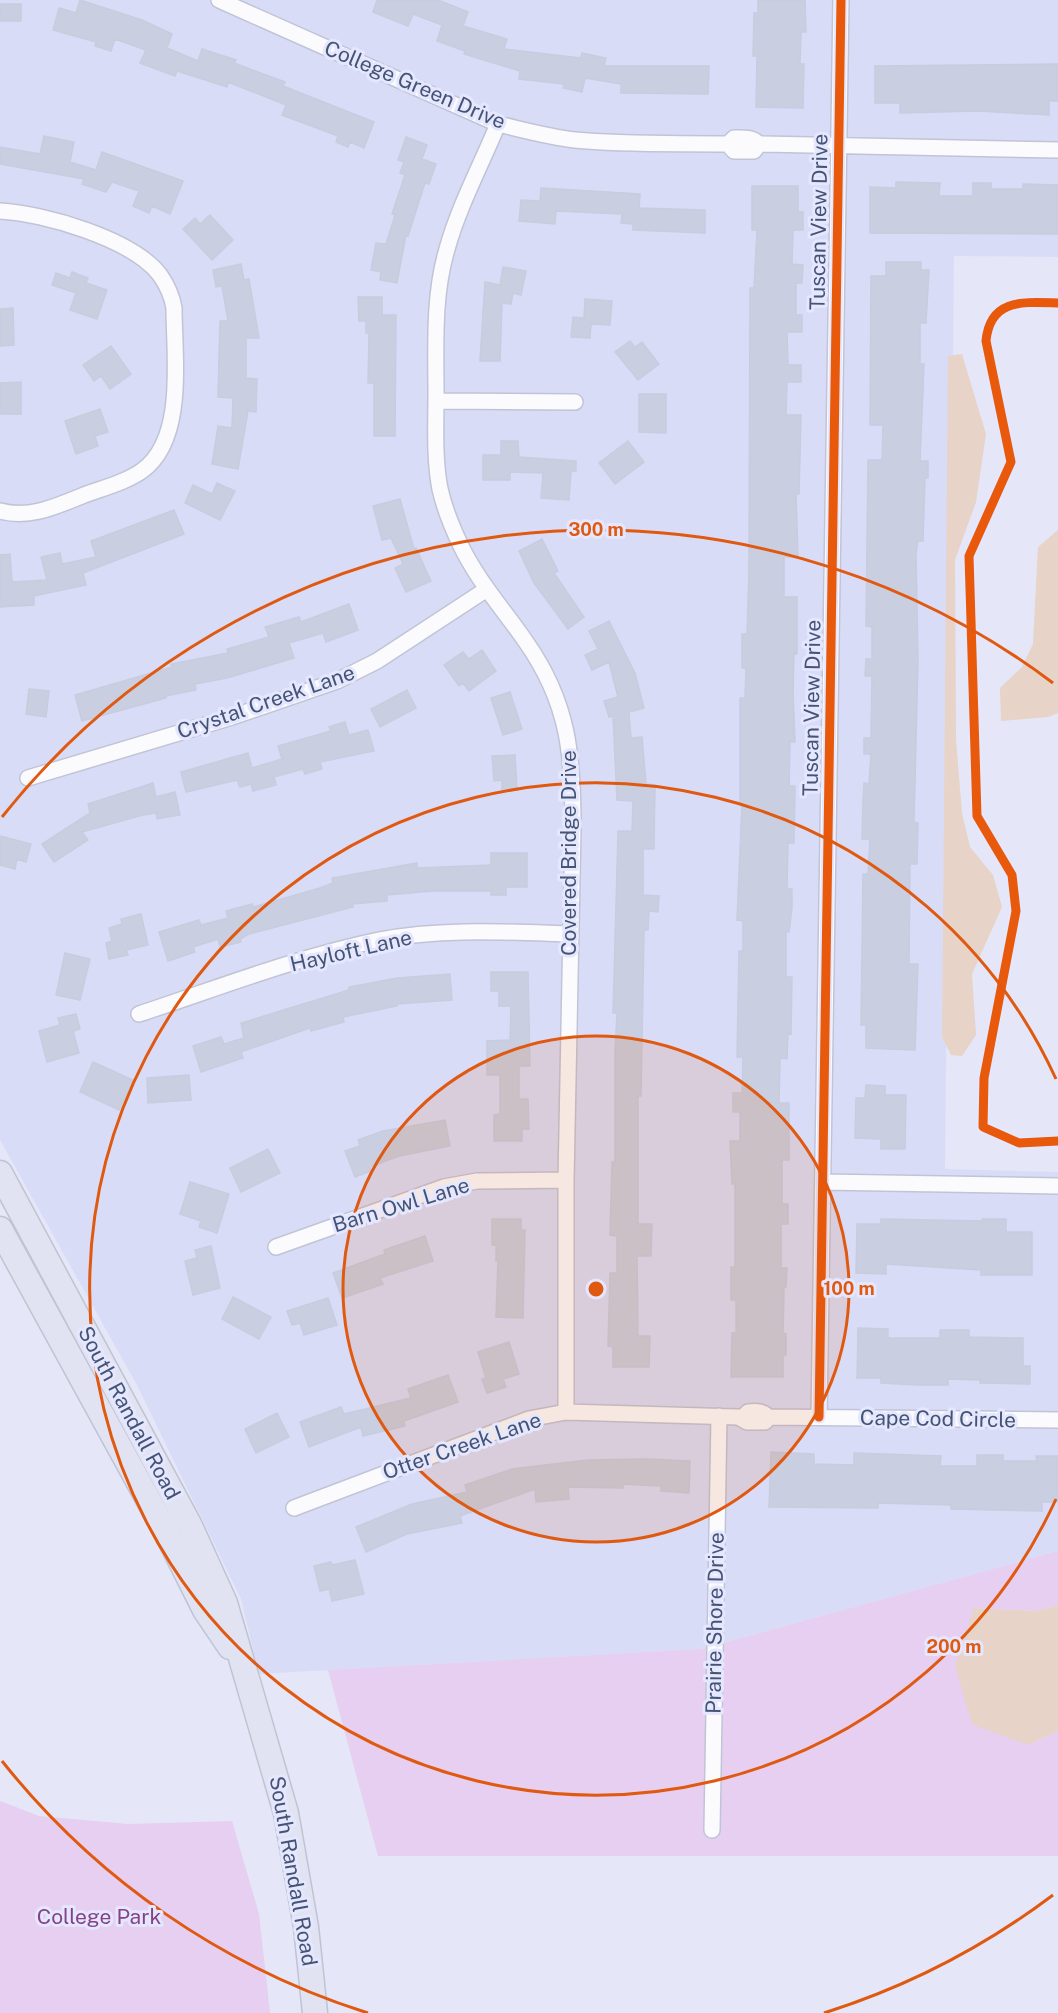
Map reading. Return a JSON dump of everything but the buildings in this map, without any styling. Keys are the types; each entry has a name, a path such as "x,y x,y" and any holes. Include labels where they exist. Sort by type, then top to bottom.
{"main road":[{"name":"South Randall Road","path":"0,1173 190,1526 225,1604 286,1813 306,1927 315,2013"},
{"name":"South Randall Road","path":"0,1229 166,1532 205,1610 240,1661"}],"street":[{"name":"College Green Drive","path":"219,0 498,124 575,140 728,144 734,150 744,152 754,151 759,144 1058,150"},
{"name":"Tuscan View Drive","path":"819,1417 841,0"},
{"name":"Covered Bridge Drive","path":"498,124 446,250 440,279 436,323 436,401 440,490 461,546 487,589 527,643 549,680 570,742 573,785 566,1180 566,1412"},
{"path":"0,210 56,219 140,256 159,274 171,294 174,331 172,417 167,439 155,458 143,470 56,507 25,513 0,511"},
{"path":"436,401 574,402"},
{"name":"Crystal Creek Lane","path":"28,778 242,714 337,681 377,662 487,589"},
{"name":"Hayloft Lane","path":"139,1014 320,955 380,940 468,931 570,934"},
{"name":"Barn Owl Lane","path":"276,1246 444,1187 477,1181 566,1180"},
{"path":"823,1182 1058,1186"},
{"name":"Otter Creek Lane","path":"294,1508 492,1431 529,1419 566,1412 743,1417 747,1422 756,1423 765,1422 770,1417 819,1417"},
{"name":"Prairie Shore Drive","path":"712,1830 719,1416"},
{"name":"Cape Cod Circle","path":"819,1417 1058,1420"}],"shaded area":[{"path":"0,0 1058,0 1058,257 954,256 945,1169 1058,1172 1058,1551 701,1649 259,1674 241,1599 137,1385 0,1140"},
{"path":"962,354 986,434 976,502 955,560 956,740 962,813 970,847 993,875 1002,907 972,974 976,1035 962,1056 951,1055 942,1037 948,356"},
{"path":"1058,530 1058,713 1048,717 1001,721 1000,688 1022,667 1033,644 1038,547"},
{"path":"1058,1605 1058,1731 1028,1745 972,1724 955,1666 974,1608 1037,1611"}],"green space":[{"path":"1058,1551 1058,1605 1037,1611 974,1608 1028,1745 1058,1731 1058,1856 378,1856 328,1670 701,1649"},
{"name":"College Park","path":"0,1801 39,1816 128,1824 232,1821 259,1914 270,2013 0,2013"}],"cycle path":[{"path":"819,1417 841,0"},
{"path":"1058,303 1033,302 1011,306 994,317 989,327 986,341 1011,462 969,556 977,816 1012,875 1016,911 984,1078 983,1127 1019,1143 1058,1141"}]}
